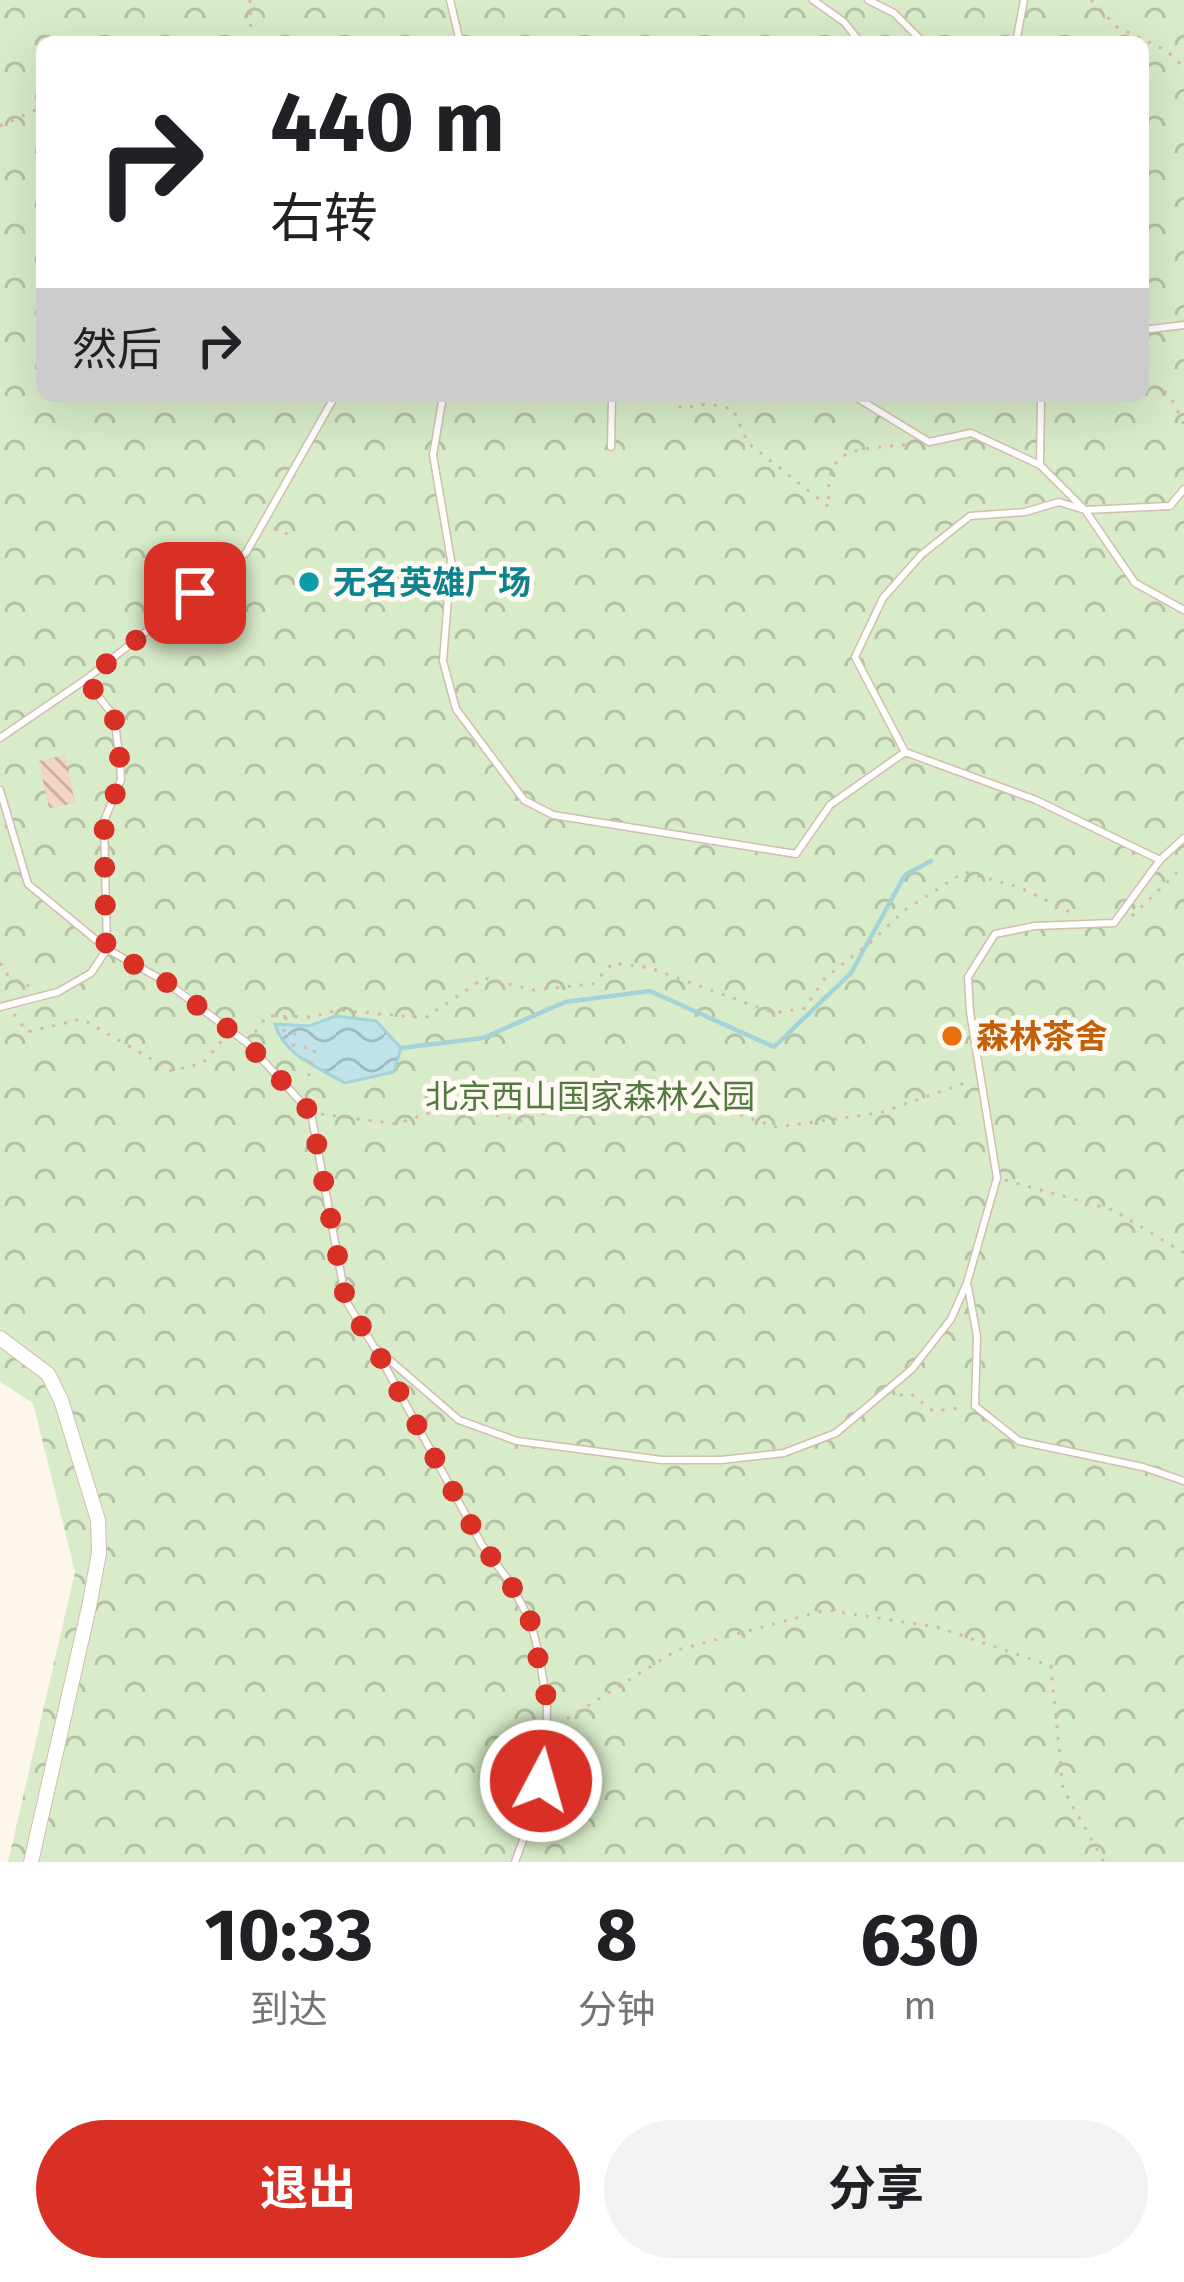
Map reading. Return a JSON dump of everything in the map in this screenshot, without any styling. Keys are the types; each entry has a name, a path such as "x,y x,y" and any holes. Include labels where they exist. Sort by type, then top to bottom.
{"street":[{"path":"0,1338 47,1375 61,1400 98,1520 99,1553 92,1589 31,1862"}],"lane":[{"path":"449,0 458,36"},
{"path":"812,0 855,36"},
{"path":"868,0 894,13 917,36"},
{"path":"1017,36 1024,0"},
{"path":"1149,329 1184,325"},
{"path":"0,739 86,680 246,554 332,402"},
{"path":"442,402 434,455 451,560 443,661 456,709 524,800 553,814 796,854 830,805 905,752"},
{"path":"611,402 611,447"},
{"path":"864,402 929,442 971,433 1040,465 1085,510 1135,583 1184,610"},
{"path":"1040,465 1041,402"},
{"path":"1160,860 1036,800 905,752 855,657 883,598 921,555 970,516 1025,512 1058,502 1085,510 1170,506 1184,489"},
{"path":"3,1006 58,992 91,974 106,949 104,821 121,780 120,761 114,716 86,680"},
{"path":"0,790 28,884 106,949 166,982 247,1043 311,1113 346,1301 482,1545 530,1620 548,1705 546,1756 535,1807 515,1862"},
{"path":"374,1347 459,1420 517,1441 662,1460 722,1460 784,1453 836,1433 912,1369 951,1319 967,1283 998,1178 968,976 995,934 1035,926 1114,923 1160,860 1184,838"},
{"path":"967,1283 976,1336 975,1406 1019,1441 1143,1467 1184,1481"}],"path":[{"path":"250,0 251,36"},
{"path":"1091,0 1117,27 1136,36"},
{"path":"1149,42 1167,51 1184,68"},
{"path":"0,126 36,110"},
{"path":"1149,383 1170,395 1184,425"},
{"path":"676,402 681,408 709,404 733,409 748,443 830,507 827,485 832,464 847,451 929,442"},
{"path":"263,522 294,537"},
{"path":"1114,923 1139,914 1184,866"},
{"path":"247,1043 268,1016 310,1017 338,1010 425,1018 484,978 534,990 593,984 613,963 650,968 774,1013 805,1008 825,978 904,910 964,872 1018,887 1094,924"},
{"path":"0,964 38,997"},
{"path":"3,1006 27,1032 82,1019 172,1071 202,1063 230,1031"},
{"path":"286,1016 284,1031 295,1034 293,1045 315,1049 307,1083"},
{"path":"311,1113 396,1124 453,1105 522,1121 604,1093 696,1100 776,1127 879,1113 981,1078"},
{"path":"998,1178 1113,1210 1184,1253"},
{"path":"877,1400 910,1393 933,1411 975,1406"},
{"path":"547,1731 677,1650 826,1610 937,1627 1052,1666 1063,1789 1104,1862"}],"green space":[{"name":"北京西山国家森林公园","path":"0,0 1184,0 1184,1862 8,1862 75,1572 33,1403 0,1382"}],"water":[{"path":"335,1016 376,1021 401,1048 394,1072 345,1083 294,1053 275,1024 310,1026"}],"building":[{"path":"65,755 75,803 49,808 39,761"}],"waterway":[{"path":"401,1048 483,1038 565,1002 650,991 774,1047 851,973 905,875 931,861"}],"place":[{"name":"无名英雄广场","path":"309,582"},
{"name":"森林茶舍","path":"952,1036"}],"route":[{"path":"195,593 86,680 114,716 120,761 121,780 104,821 106,949 166,982 247,1043 311,1113 346,1301 482,1545 530,1620 548,1705 541,1781"}]}
